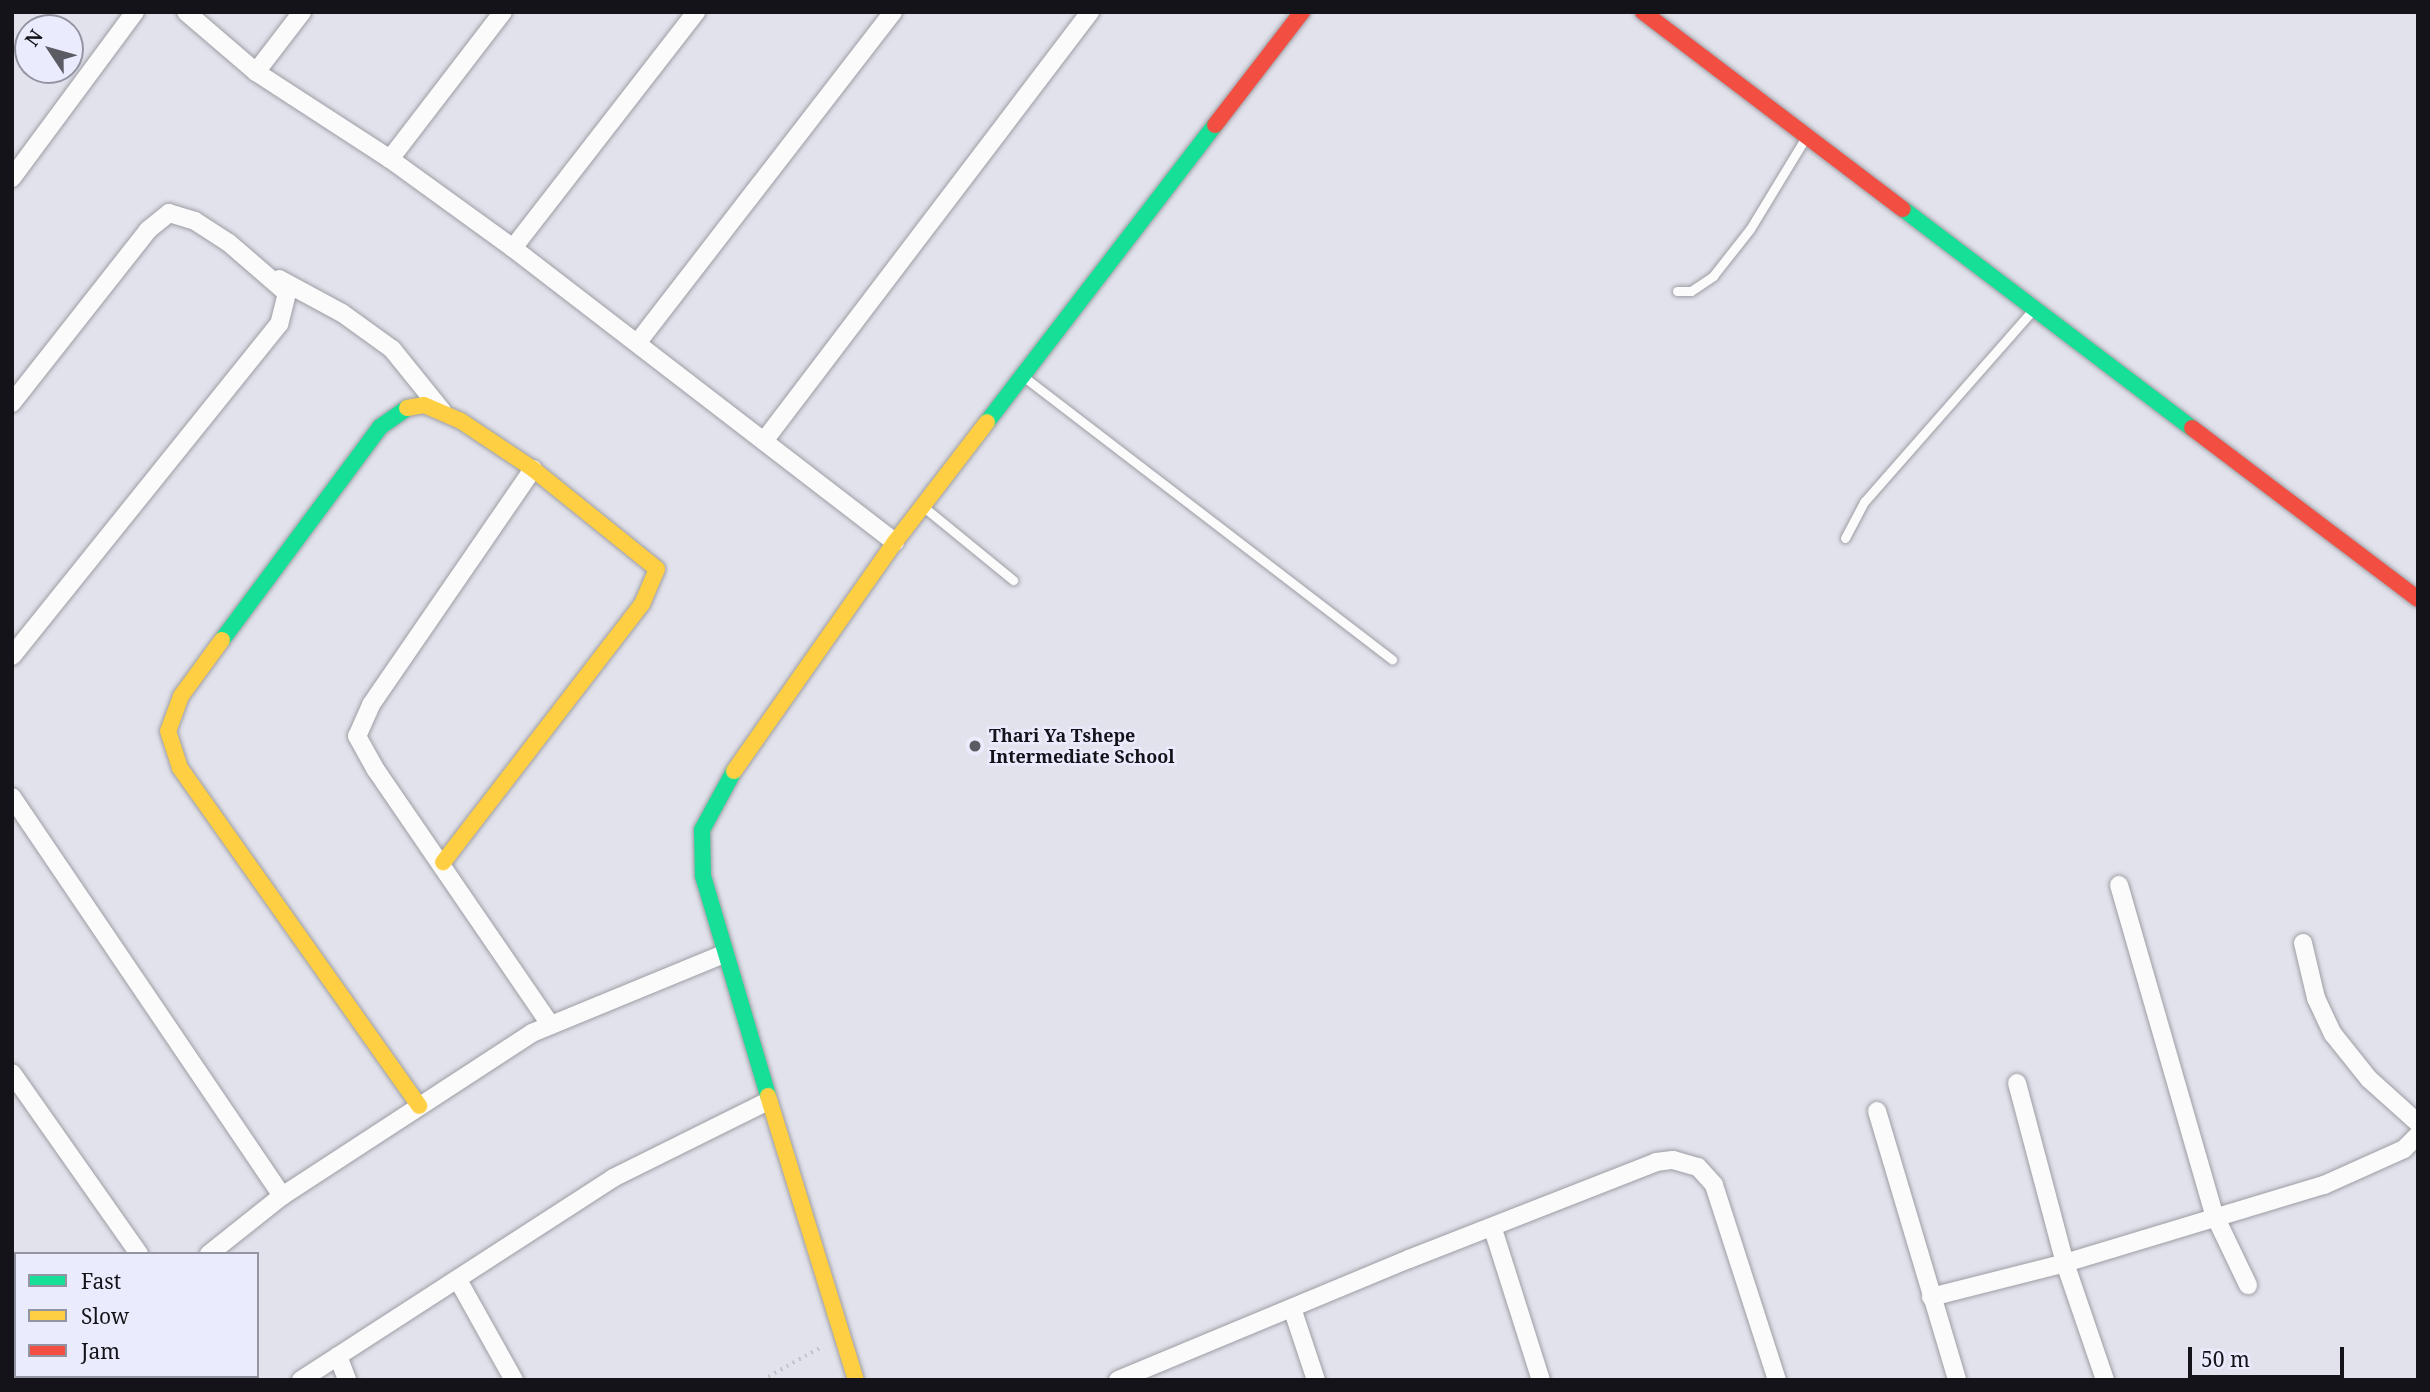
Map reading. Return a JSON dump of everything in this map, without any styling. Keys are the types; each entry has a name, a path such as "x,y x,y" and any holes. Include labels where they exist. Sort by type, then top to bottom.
{"street":[{"path":"12,178 135,12"},
{"path":"187,12 256,72 390,159 513,248 895,542"},
{"path":"256,72 302,12"},
{"path":"390,159 503,12"},
{"path":"513,248 696,12"},
{"path":"638,342 892,12"},
{"path":"764,441 1090,12"},
{"path":"856,1380 766,1102 724,954 700,850 709,811 742,757 895,542 1301,12"},
{"path":"1643,12 2418,599"},
{"path":"12,403 148,230 169,213 195,221 267,272 342,313 392,349 442,411 533,469 649,558 657,576 642,604 443,862"},
{"path":"12,656 279,324 287,293 267,272"},
{"path":"419,1106 180,768 168,731 181,696 380,427 409,406 442,411"},
{"path":"533,469 360,723 357,736 362,750 443,862 550,1024"},
{"path":"12,797 282,1196"},
{"path":"2119,885 2214,1214 2248,1284"},
{"path":"2303,943 2316,998 2333,1034 2369,1080 2418,1123"},
{"path":"212,1252 282,1196 550,1024 724,954"},
{"path":"12,1073 138,1252"},
{"path":"2017,1083 2065,1263 2105,1380"},
{"path":"301,1380 613,1178 766,1102"},
{"path":"1877,1111 1957,1380"},
{"path":"1931,1297 2065,1263 2214,1214 2358,1172 2404,1149 2418,1135"},
{"path":"1118,1380 1656,1162 1673,1160 1698,1167 1714,1185 1727,1218 1777,1380"},
{"path":"1493,1229 1541,1380"},
{"path":"458,1280 514,1380"},
{"path":"1293,1308 1316,1380"},
{"path":"338,1356 347,1380"}],"lane":[{"path":"1677,291 1701,286 1713,276 1750,229 1808,135"},
{"path":"1845,538 1864,502 2034,308"},
{"path":"1022,376 1392,659"},
{"path":"924,507 1013,580"}],"path":[{"path":"762,1380 843,1335"}],"traffic: fast":[{"path":"987,422 1215,125"},
{"path":"1903,209 2192,428"},
{"path":"222,640 380,427 407,408"},
{"path":"734,771 702,830 703,876 768,1096"}],"traffic: slow":[{"path":"407,408 424,405 461,421 533,469 657,569 642,604 443,862"},
{"path":"734,771 895,542 987,422"},
{"path":"222,640 181,696 168,731 180,768 419,1106"},
{"path":"768,1096 856,1380"}],"traffic: jam":[{"path":"1215,125 1302,12"},
{"path":"1643,12 1903,209"},
{"path":"2192,428 2418,599"}],"place":[{"name":"Thari Ya Tshepe Intermediate School","path":"975,746"}]}
